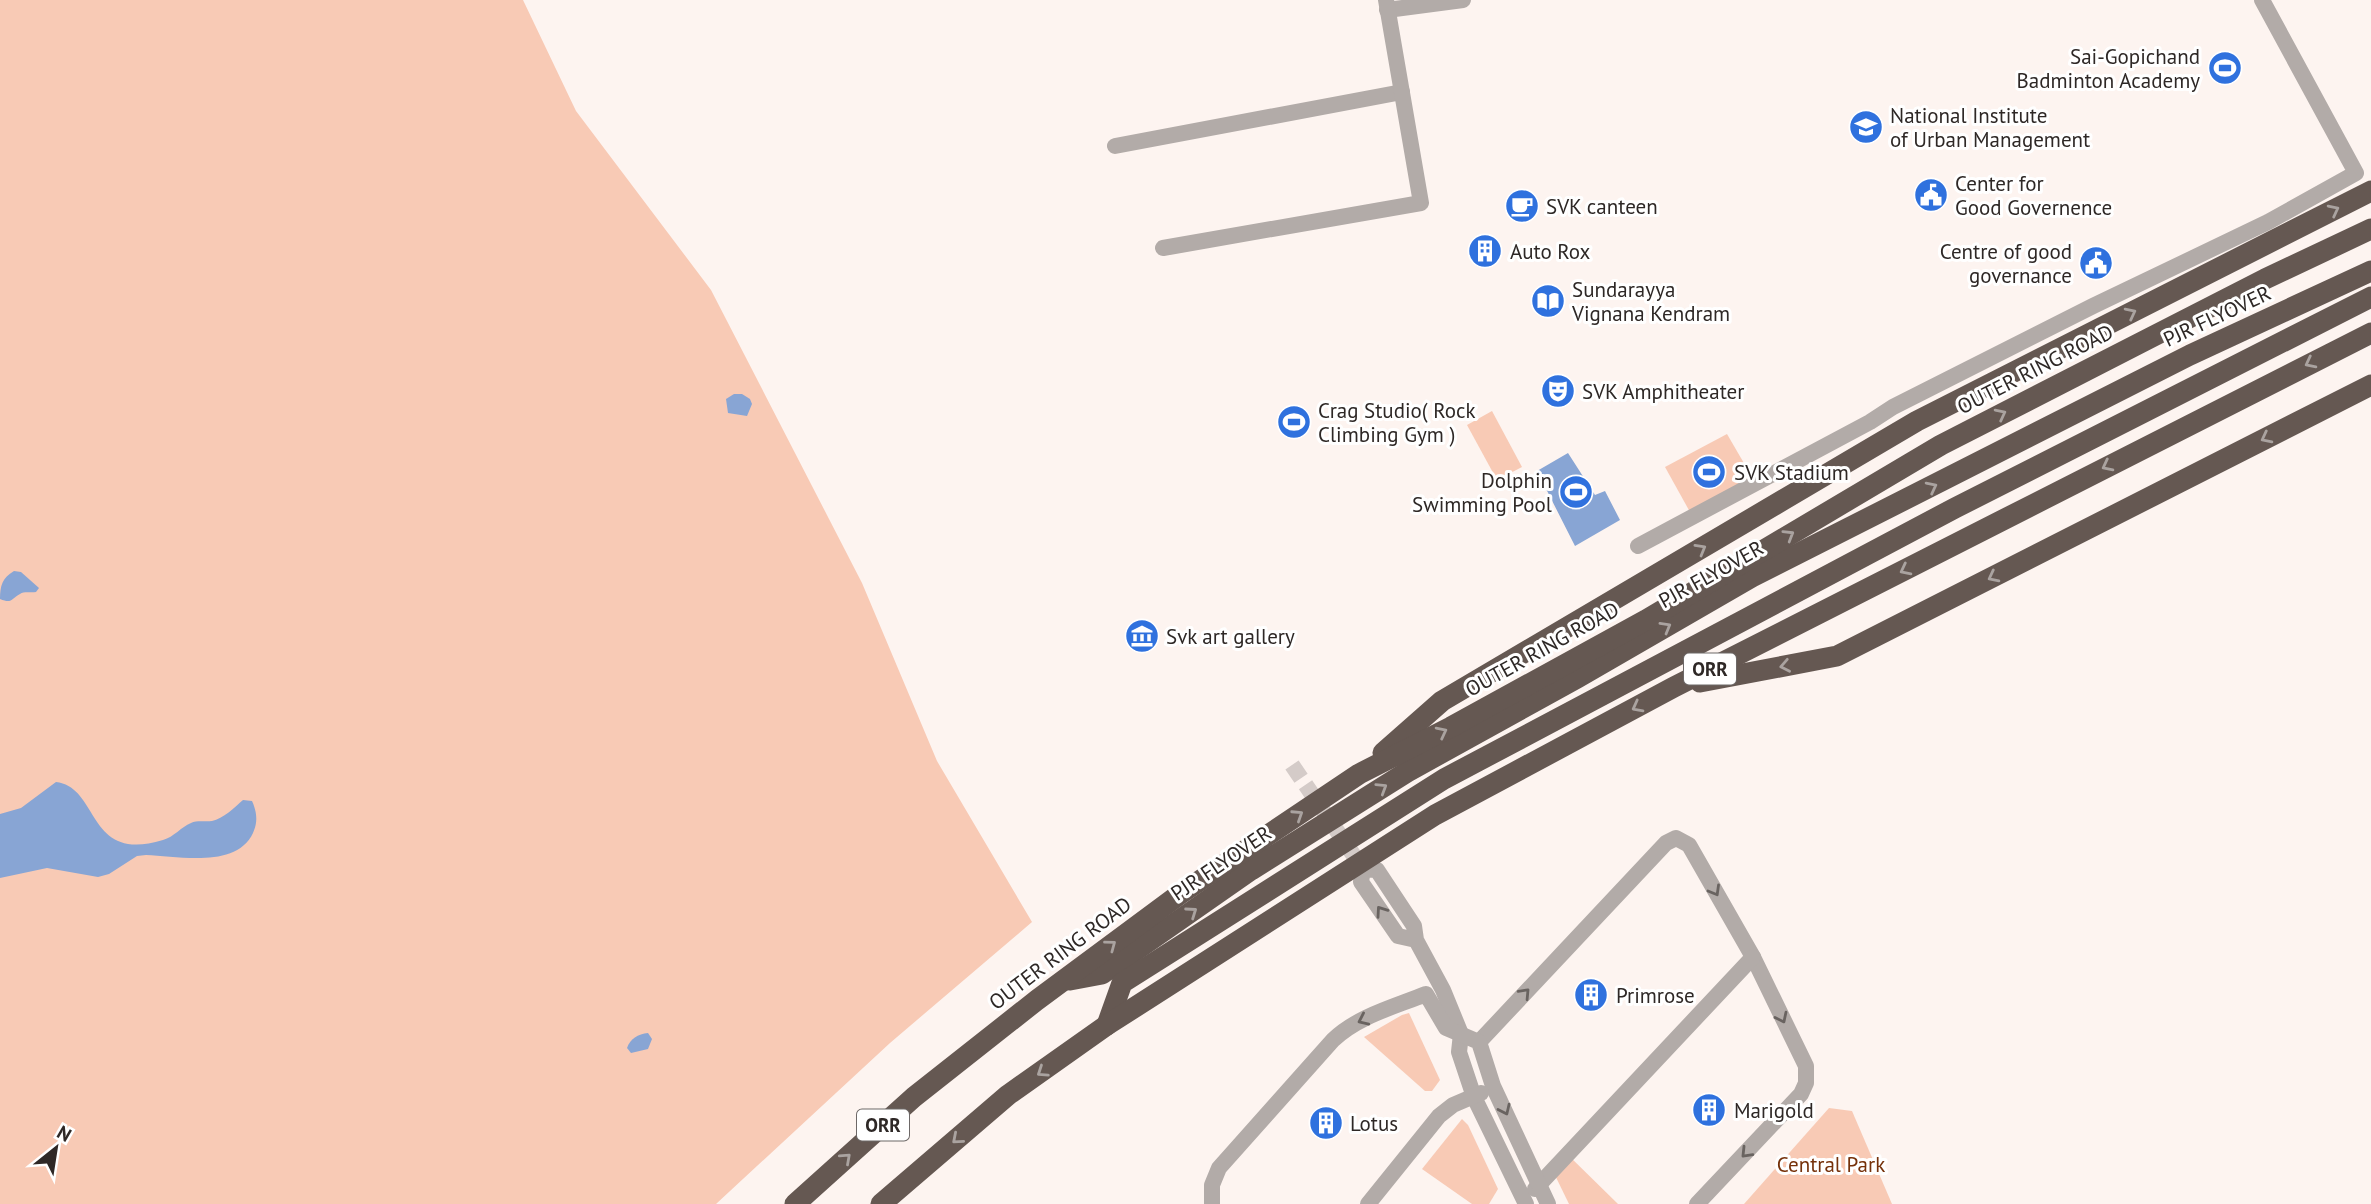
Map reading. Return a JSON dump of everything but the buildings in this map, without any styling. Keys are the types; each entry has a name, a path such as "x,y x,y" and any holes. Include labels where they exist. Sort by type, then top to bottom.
{"highway":[{"path":"1359,775 1442,701 1917,421 2371,191"},
{"name":"OUTER RING ROAD","path":"795,1204 914,1097 1037,1000 1180,894 1359,775 1646,620 1941,445 2253,285 2371,229"},
{"name":"PJR FLYOVER","path":"1107,1025 1122,983 1142,958 1251,870 1407,772 1752,578 2190,355 2371,271"},
{"name":"PJR FLYOVER","path":"1063,981 1102,974 1142,958 1444,779 1943,515 2371,297"},
{"name":"ORR","path":"881,1204 1009,1095 1107,1025 1435,815 1674,687 2371,333"},
{"path":"1674,687 1837,656 2371,385"}],"street":[{"path":"1163,248 1421,202 1387,5 1463,0"},
{"path":"1638,546 1870,422 1893,407 2093,306 2269,222 2364,170 2262,0"},
{"path":"1115,146 1402,92"},
{"path":"1479,1042 1666,843 1676,838 1689,845 1753,957 1806,1066 1806,1083 1801,1094 1697,1204"},
{"path":"1416,940 1443,990 1461,1034 1459,1052 1474,1097 1524,1203 1753,957"},
{"path":"1212,1204 1212,1185 1219,1168 1333,1040 1360,1020 1426,994 1446,1028 1479,1042 1493,1086 1548,1204"},
{"path":"1368,1204 1439,1115 1453,1105 1493,1086"}],"green space":[{"path":"0,0 523,0 576,111 711,290 862,583 937,761 1032,922 890,1043 716,1204 0,1204"},
{"path":"1492,411 1522,467 1497,480 1467,425"},
{"name":"SVK Stadium","path":"1727,434 1752,477 1690,512 1665,467"},
{"path":"1409,1013 1440,1080 1432,1091 1425,1091 1364,1037"},
{"name":"Central Park","path":"1829,1108 1852,1111 1892,1204 1744,1204"},
{"path":"1462,1119 1468,1125 1498,1189 1489,1204 1472,1204 1422,1169"},
{"path":"1565,1152 1618,1204 1569,1204 1550,1165"}],"water":[{"path":"734,394 742,394 750,399 752,404 747,416 728,413 726,399"},
{"path":"1568,453 1595,495 1605,491 1620,520 1575,546 1537,471"},
{"path":"14,571 21,572 39,588 36,592 22,593 9,601 0,599 2,583"},
{"path":"56,782 70,787 107,834 120,842 138,845 163,840 193,822 220,818 243,800 252,801 256,825 245,844 234,852 220,856 137,856 109,874 98,877 47,868 0,878 0,814 21,808"},
{"path":"648,1033 652,1039 648,1049 631,1053 627,1048 630,1042"}],"tunnel":[{"path":"1292,765 1363,869"}],"place":[{"name":"Sai-Gopichand Badminton Academy","path":"2225,68"},
{"name":"National Institute of Urban Management","path":"1866,127"},
{"name":"Center for Good Governence","path":"1931,195"},
{"name":"SVK canteen","path":"1522,206"},
{"name":"Auto Rox","path":"1485,251"},
{"name":"Centre of good governance","path":"2096,263"},
{"name":"Sundarayya Vignana Kendram","path":"1548,301"},
{"name":"SVK Amphitheater","path":"1558,391"},
{"name":"Crag Studio( Rock Climbing Gym )","path":"1294,422"},
{"name":"SVK Stadium","path":"1709,472"},
{"name":"Dolphin Swimming Pool","path":"1576,492"},
{"name":"Svk art gallery","path":"1142,636"},
{"name":"Primrose","path":"1591,995"},
{"name":"Marigold","path":"1709,1110"},
{"name":"Lotus","path":"1326,1123"}]}
